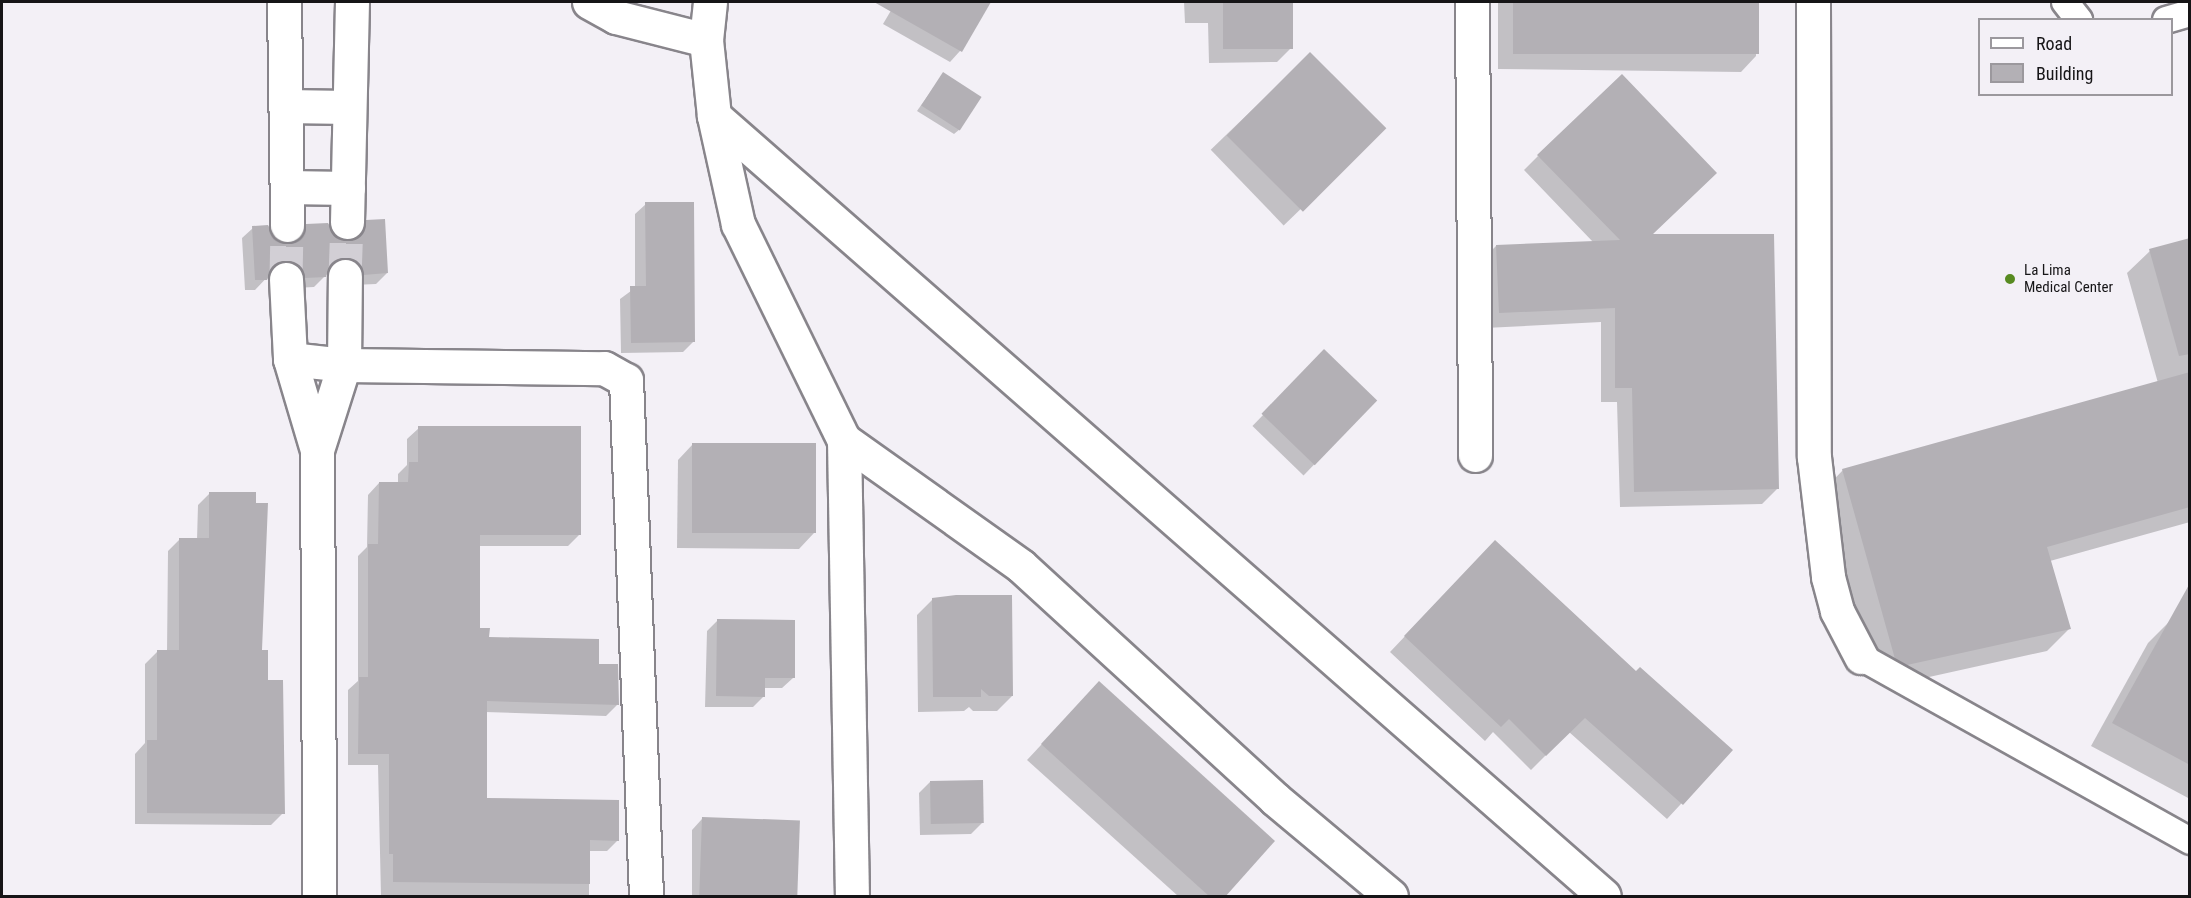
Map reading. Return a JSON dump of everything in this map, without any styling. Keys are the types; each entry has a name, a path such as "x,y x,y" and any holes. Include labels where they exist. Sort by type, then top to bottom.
{"street":[{"path":"284,2 287,225"},
{"path":"346,222 352,2"},
{"path":"589,2 616,17 706,40"},
{"path":"710,2 706,40 714,116 738,224 844,440 852,897"},
{"path":"1472,2 1474,455"},
{"path":"1813,2 1814,457 1828,577 1837,611 1861,657"},
{"path":"285,106 350,107"},
{"path":"714,116 1604,897"},
{"path":"287,187 348,188"},
{"path":"317,450 344,365 345,276"},
{"path":"286,279 290,358 317,450 319,897"},
{"path":"290,358 344,365 604,368 626,380 646,897"},
{"path":"844,440 1022,566 1376,890"}],"lane":[{"path":"2066,2 2078,18"},
{"path":"2173,18 2190,13"},
{"path":"1861,657 2190,841"}],"building":[{"path":"874,2 991,2 962,52"},
{"path":"1223,2 1293,2 1293,49 1223,49"},
{"path":"1513,2 1759,2 1759,54 1513,54"},
{"path":"1310,52 1386,128 1303,212 1227,135"},
{"path":"943,72 982,97 960,131 921,106"},
{"path":"1622,74 1717,173 1653,234 1774,234 1779,489 1634,492 1632,388 1615,388 1615,308 1499,313 1496,245 1620,240 1537,155"},
{"path":"645,202 694,202 695,342 631,343 630,286 646,286"},
{"path":"385,219 388,273 363,275 355,260 345,257 329,266 326,277 305,278 301,268 286,260 275,264 267,280 255,280 252,226 268,225 277,241 288,244 303,235 306,224 328,223 337,238 347,241 363,232 366,220"},
{"path":"2190,238 2190,354 2179,356 2149,249"},
{"path":"1324,349 1377,400 1315,465 1261,414"},
{"path":"2190,372 2190,507 2047,547 2071,629 1907,665 1895,659 1842,469"},
{"path":"418,426 581,426 581,535 480,535 480,628 490,628 489,637 599,639 599,664 618,664 619,705 487,701 487,798 619,800 619,841 590,840 590,884 393,882 393,854 389,854 389,754 358,754 359,677 368,677 368,544 378,544 379,482 408,482 409,462 418,462"},
{"path":"692,443 816,443 816,533 692,533"},
{"path":"209,492 256,492 256,503 268,503 262,650 268,650 268,680 283,680 285,814 147,813 147,740 157,740 157,650 179,650 179,538 209,538"},
{"path":"1495,540 1636,671 1640,667 1733,750 1683,805 1585,718 1546,756 1509,719 1501,727 1404,636"},
{"path":"2190,583 2190,765 2112,723"},
{"path":"956,595 1012,595 1013,696 989,696 981,689 981,697 933,697 932,598"},
{"path":"717,619 795,620 795,678 765,678 765,697 716,696"},
{"path":"1099,681 1275,841 1225,897 1210,897 1041,744"},
{"path":"983,780 984,823 931,824 930,781"},
{"path":"702,817 800,820 797,896 699,896"}],"tunnel":[{"path":"345,276 347,222"},
{"path":"286,279 287,225"}],"place":[{"name":"La Lima Medical Center","path":"2010,279"}]}
